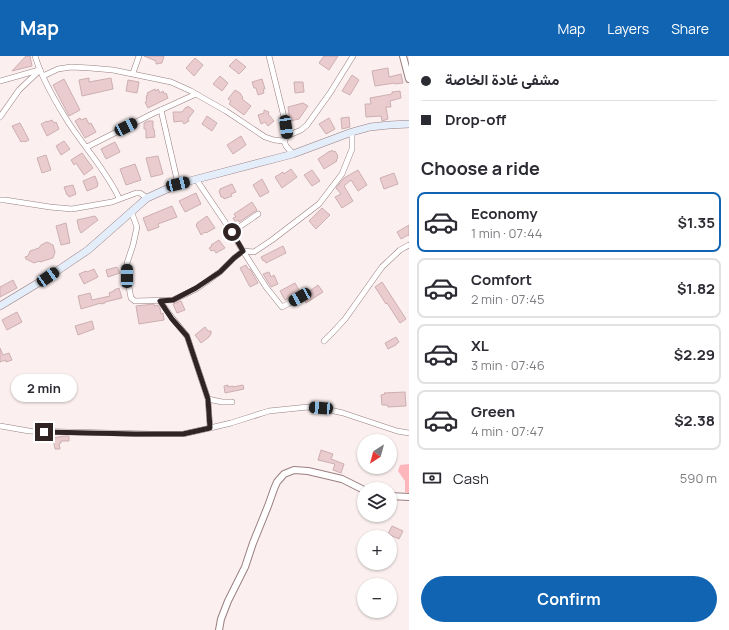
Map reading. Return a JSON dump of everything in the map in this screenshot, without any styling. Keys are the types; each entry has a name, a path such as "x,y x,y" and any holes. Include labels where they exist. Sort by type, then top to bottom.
{"main road":[{"path":"0,306 48,277 88,250 147,198 178,184 293,154 352,132 370,127 409,124"}],"street":[{"path":"35,56 40,70 65,117 98,162 119,198"},
{"path":"133,73 139,56"},
{"path":"269,56 284,117 286,146 293,154"},
{"path":"43,76 58,69 71,67 113,70 171,82 196,94 226,111 265,137 274,140 286,139 307,125 330,93 352,56"},
{"path":"403,56 409,79"},
{"path":"0,81 40,70"},
{"path":"0,117 19,90 40,70"},
{"path":"87,147 196,94"},
{"path":"162,110 178,184"},
{"path":"131,211 137,227 127,263 127,276 131,298 135,302 173,300 196,288 220,272 243,251 254,252 319,204 342,174 352,149 352,132"},
{"path":"196,179 232,232 266,287 282,307 300,297"},
{"path":"0,200 72,209 112,202 119,198 136,193 140,193 147,198"},
{"path":"232,232 258,214"},
{"path":"324,341 346,319 382,267 400,250 409,245"},
{"path":"160,301 172,319 187,336 208,399 210,428"},
{"path":"208,399 222,402 232,402"},
{"path":"0,426 28,431 183,434 231,423 269,411 308,407 321,408 343,413 397,431 409,433"},
{"path":"219,630 221,619 245,567 252,543 274,488 284,474 294,470 308,471 342,479 357,486"},
{"path":"397,496 409,497"}],"shaded area":[{"path":"409,464 409,493 405,492 405,481 398,471 400,465"}],"building":[{"path":"26,56 30,56 32,66 12,71"},
{"path":"144,56 164,56 162,63 156,64 156,61"},
{"path":"324,56 338,56 329,70 319,63"},
{"path":"195,58 203,65 194,76 186,68"},
{"path":"236,59 246,67 239,74 229,66"},
{"path":"388,68 389,77 401,74 403,83 375,86 372,71"},
{"path":"352,75 359,80 350,95 342,91"},
{"path":"220,76 228,83 222,91 213,84"},
{"path":"89,78 89,82 111,78 113,89 82,96 79,80"},
{"path":"64,79 80,110 69,116 53,85"},
{"path":"262,79 265,89 263,89 264,93 258,95 252,82"},
{"path":"128,80 139,82 137,93 126,91"},
{"path":"294,82 303,82 304,92 295,93"},
{"path":"155,89 156,91 158,89 160,93 163,91 164,94 166,93 168,98 148,108 145,102 147,101 147,93"},
{"path":"235,90 240,93 243,98 242,99 251,106 244,115 229,104 231,101 228,99"},
{"path":"400,91 401,98 390,101 391,107 386,107 388,119 382,121 381,116 366,117 365,104 371,104 370,98"},
{"path":"303,103 308,106 299,119 290,121 288,107"},
{"path":"188,106 194,111 188,119 189,121 184,124 182,121 174,122 173,112 182,112"},
{"path":"264,110 269,112 268,114 274,121 268,126 265,122 261,124 258,115 264,113"},
{"path":"207,116 217,123 212,131 202,124"},
{"path":"349,117 350,127 342,129 341,118"},
{"path":"80,118 81,120 86,118 96,132 85,138 75,121"},
{"path":"329,118 335,129 326,134 319,124"},
{"path":"52,120 54,123 56,122 59,129 47,136 41,124"},
{"path":"153,121 155,137 146,138 144,123"},
{"path":"20,123 29,140 25,142 21,142 12,126"},
{"path":"241,136 246,145 233,154 227,145"},
{"path":"64,141 70,149 61,155 56,146"},
{"path":"115,142 120,152 106,159 101,149"},
{"path":"332,150 333,152 335,151 338,156 337,161 324,169 318,159"},
{"path":"82,153 93,168 84,175 76,163 74,165 71,160"},
{"path":"46,155 51,170 42,173 37,158"},
{"path":"158,156 163,174 151,177 146,158"},
{"path":"135,164 141,180 126,185 120,169"},
{"path":"291,169 297,177 282,188 275,177 283,172 284,174"},
{"path":"312,170 320,181 312,186 304,175"},
{"path":"358,170 367,185 358,191 351,180 344,186 353,201 342,208 335,197 341,194 336,188 344,178"},
{"path":"394,173 398,184 384,189 380,178"},
{"path":"95,176 98,184 97,187 87,191 83,181"},
{"path":"262,179 269,192 260,197 253,185"},
{"path":"232,184 236,192 231,194 232,196 224,199 221,197 219,191 220,189"},
{"path":"73,185 76,194 69,197 64,187"},
{"path":"196,193 201,204 185,212 179,201"},
{"path":"252,202 257,210 239,222 238,220 235,222 233,218 236,217 234,214"},
{"path":"172,206 177,217 158,224 159,227 148,231 143,218"},
{"path":"322,208 330,215 316,229 309,221"},
{"path":"95,216 98,220 81,233 77,220"},
{"path":"207,216 215,228 201,235 196,225"},
{"path":"66,223 70,243 61,245 56,226"},
{"path":"409,225 409,236 408,235 401,239 397,232"},
{"path":"219,240 225,248 216,253 214,250 211,251 209,248 212,246 211,245"},
{"path":"47,242 53,245 55,252 53,258 34,263 26,259 25,257 28,256 30,251 39,248"},
{"path":"283,246 286,253 266,263 264,260 263,261 261,257"},
{"path":"246,265 258,283 250,287 240,268"},
{"path":"117,267 120,273 108,277 106,270"},
{"path":"94,269 98,277 84,284 79,274"},
{"path":"269,272 271,277 274,275 278,284 271,287 263,274"},
{"path":"13,280 17,288 0,297 0,287"},
{"path":"382,282 406,319 400,323 375,287"},
{"path":"295,283 300,292 285,300 280,291"},
{"path":"318,285 323,292 306,303 304,295"},
{"path":"119,288 122,298 81,309 78,296 90,293 92,300 110,296 109,293"},
{"path":"181,301 185,310 177,313 173,304"},
{"path":"154,304 154,306 158,305 160,308 161,314 163,313 164,320 139,324 136,306"},
{"path":"17,312 22,322 7,330 2,320"},
{"path":"92,321 94,329 78,335 75,326"},
{"path":"205,327 208,331 211,331 211,334 201,343 195,335"},
{"path":"396,337 399,342 388,349 385,343"},
{"path":"0,348 3,355 9,353 12,360 0,362"},
{"path":"228,385 228,387 233,387 243,385 244,389 225,393 224,386"},
{"path":"405,392 406,406 388,407 387,405 382,405 381,395 385,394 384,393"},
{"path":"69,436 69,441 61,441 59,444 60,449 55,449 53,438"},
{"path":"321,450 333,454 331,459 344,464 341,473 333,470 335,464 318,460"},
{"path":"392,526 403,531 399,539 397,538 397,530 390,530"}],"route":[{"path":"44,432 183,434 210,428 208,399 187,336 172,319 160,301 173,300 196,288 220,272 243,251 232,232"}]}
